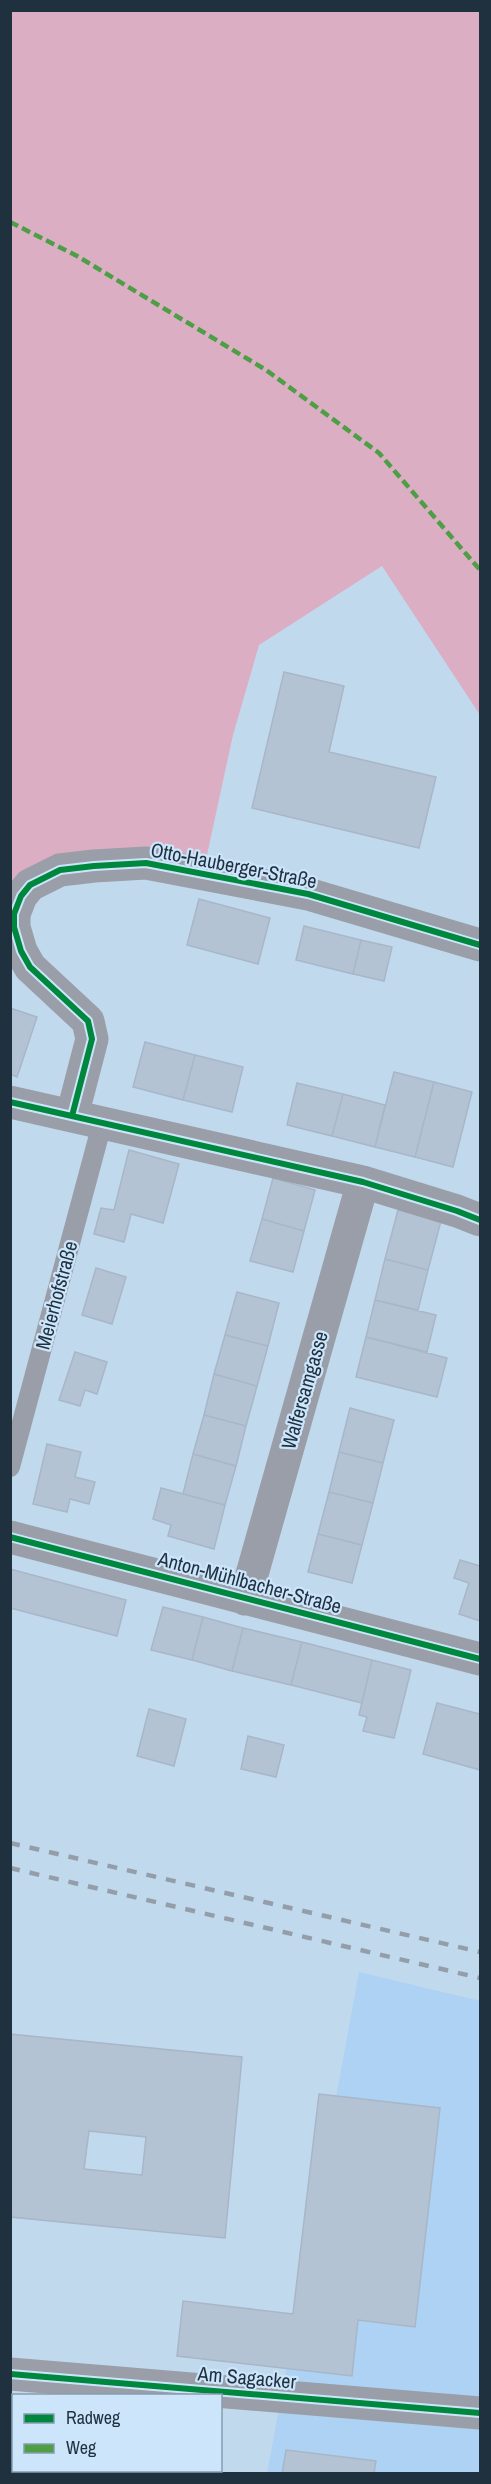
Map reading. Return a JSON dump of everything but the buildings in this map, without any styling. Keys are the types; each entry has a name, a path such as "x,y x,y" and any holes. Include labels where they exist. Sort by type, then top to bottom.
{"street":[{"name":"Otto-Hauberger-Straße","path":"87,1120 92,1039 88,1020 30,967 21,951 14,927 14,914 21,896 30,885 60,870 146,863 308,894 480,945"},
{"path":"10,1102 363,1182 457,1210 480,1220"},
{"name":"Walfersamgasse","path":"245,1599 363,1182"},
{"name":"Anton-Mühlbacher-Straße","path":"10,1537 480,1659"},
{"name":"Am Sagacker","path":"10,2374 480,2413"}],"lane":[{"name":"Meierhofstraße","path":"10,1467 87,1120"}],"shaded area":[{"path":"11,11 480,11 480,715 382,566 259,645 233,735 205,864 11,884"},
{"path":"359,1972 480,2001 480,2473 267,2474"}],"railway":[{"path":"10,1843 480,1952"},
{"path":"10,1868 480,1978"}],"marked path":[{"path":"10,222 77,256 266,370 379,453 480,570"}],"cycle path":[{"path":"72,1116 92,1039 88,1021 30,967 21,951 14,927 14,914 21,896 30,885 60,870 146,863 308,894 480,945"},
{"path":"10,1102 363,1182 480,1220"},
{"path":"10,1537 480,1659"},
{"path":"10,2374 480,2413"}]}
